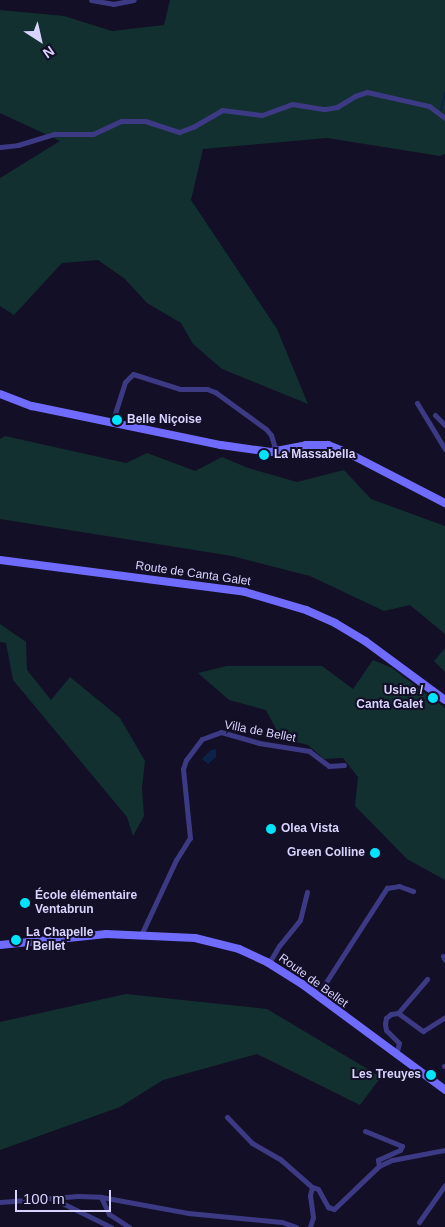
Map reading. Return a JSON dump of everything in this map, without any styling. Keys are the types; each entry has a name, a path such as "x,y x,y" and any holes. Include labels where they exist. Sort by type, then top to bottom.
{"street":[{"path":"92,0 113,4 134,0"},
{"path":"0,147 54,134 93,134 121,121 144,121 179,132 193,127 222,110 262,115 292,104 325,109 336,107 354,96 367,92 430,106 445,118"},
{"path":"112,423 125,382 134,374 180,389 207,388 215,392 266,429 271,435 276,451"},
{"path":"0,394 32,406 221,446 276,451 306,444 335,447 445,503"},
{"path":"417,403 445,449"},
{"path":"435,415 445,425"},
{"name":"Route de Canta Galet","path":"0,560 245,592 306,610 335,623 365,641 445,700"},
{"name":"Villa de Bellet","path":"141,935 176,860 190,838 183,769 186,760 202,739 220,732 259,743 309,751 329,766 344,765"},
{"path":"317,996 387,888 399,886 413,891"},
{"path":"269,963 279,946 300,920 307,892"},
{"name":"Route de Bellet","path":"0,945 92,935 141,935 204,940 240,949 269,963 317,996 445,1090"},
{"path":"396,1055 399,1050 399,1043 386,1030 386,1018 391,1014 398,1013 427,979"},
{"path":"398,1013 423,1031 445,1017"},
{"path":"227,1117 252,1143 280,1159 312,1188 318,1189 328,1207 334,1210 379,1166 392,1160 445,1150"},
{"path":"365,1130 402,1146 400,1150 378,1160 379,1166"},
{"path":"419,1222 445,1185"},
{"path":"310,1227 313,1217 310,1195 312,1188"},
{"path":"101,1196 109,1214 129,1227"},
{"path":"0,1202 101,1196 188,1213 282,1222 296,1227"},
{"path":"52,1198 111,1227"},
{"path":"262,1220 264,1227"}],"green space":[{"path":"170,0 445,0 445,154 440,156 327,138 203,149 191,200 277,329 308,404 222,369 193,344 181,323 147,303 125,279 98,260 62,263 14,315 0,306 0,178 60,141 0,113 0,10 64,16 112,31 164,25"},
{"path":"5,436 126,463 147,453 195,471 222,457 248,468 297,482 344,470 371,499 445,526 445,634 410,605 384,611 310,576 232,556 0,519 0,439"},
{"path":"0,624 26,642 27,670 51,700 70,677 120,718 145,761 142,788 144,816 133,836 127,817 13,680 6,643 0,642"},
{"path":"445,648 445,672 434,661"},
{"path":"373,660 392,668 445,708 445,880 407,859 355,806 358,777 343,758 324,759 308,745 281,738 266,710 229,700 198,673 227,666 322,666 353,689"},
{"path":"126,994 267,1009 381,1077 360,1105 257,1054 163,1080 120,1107 0,1150 0,1022"}],"water":[{"path":"216,749 216,757 208,764 202,759 211,750"}],"waterway":[{"path":"441,110 445,92"}],"place":[{"name":"Belle Niçoise","path":"117,420"},
{"name":"La Massabella","path":"264,455"},
{"name":"Usine / Canta Galet","path":"433,698"},
{"name":"Olea Vista","path":"271,829"},
{"name":"Green Colline","path":"375,853"},
{"name":"École élémentaire Ventabrun","path":"25,903"},
{"name":"La Chapelle / Bellet","path":"16,940"},
{"name":"Les Treuyes","path":"431,1075"}]}
